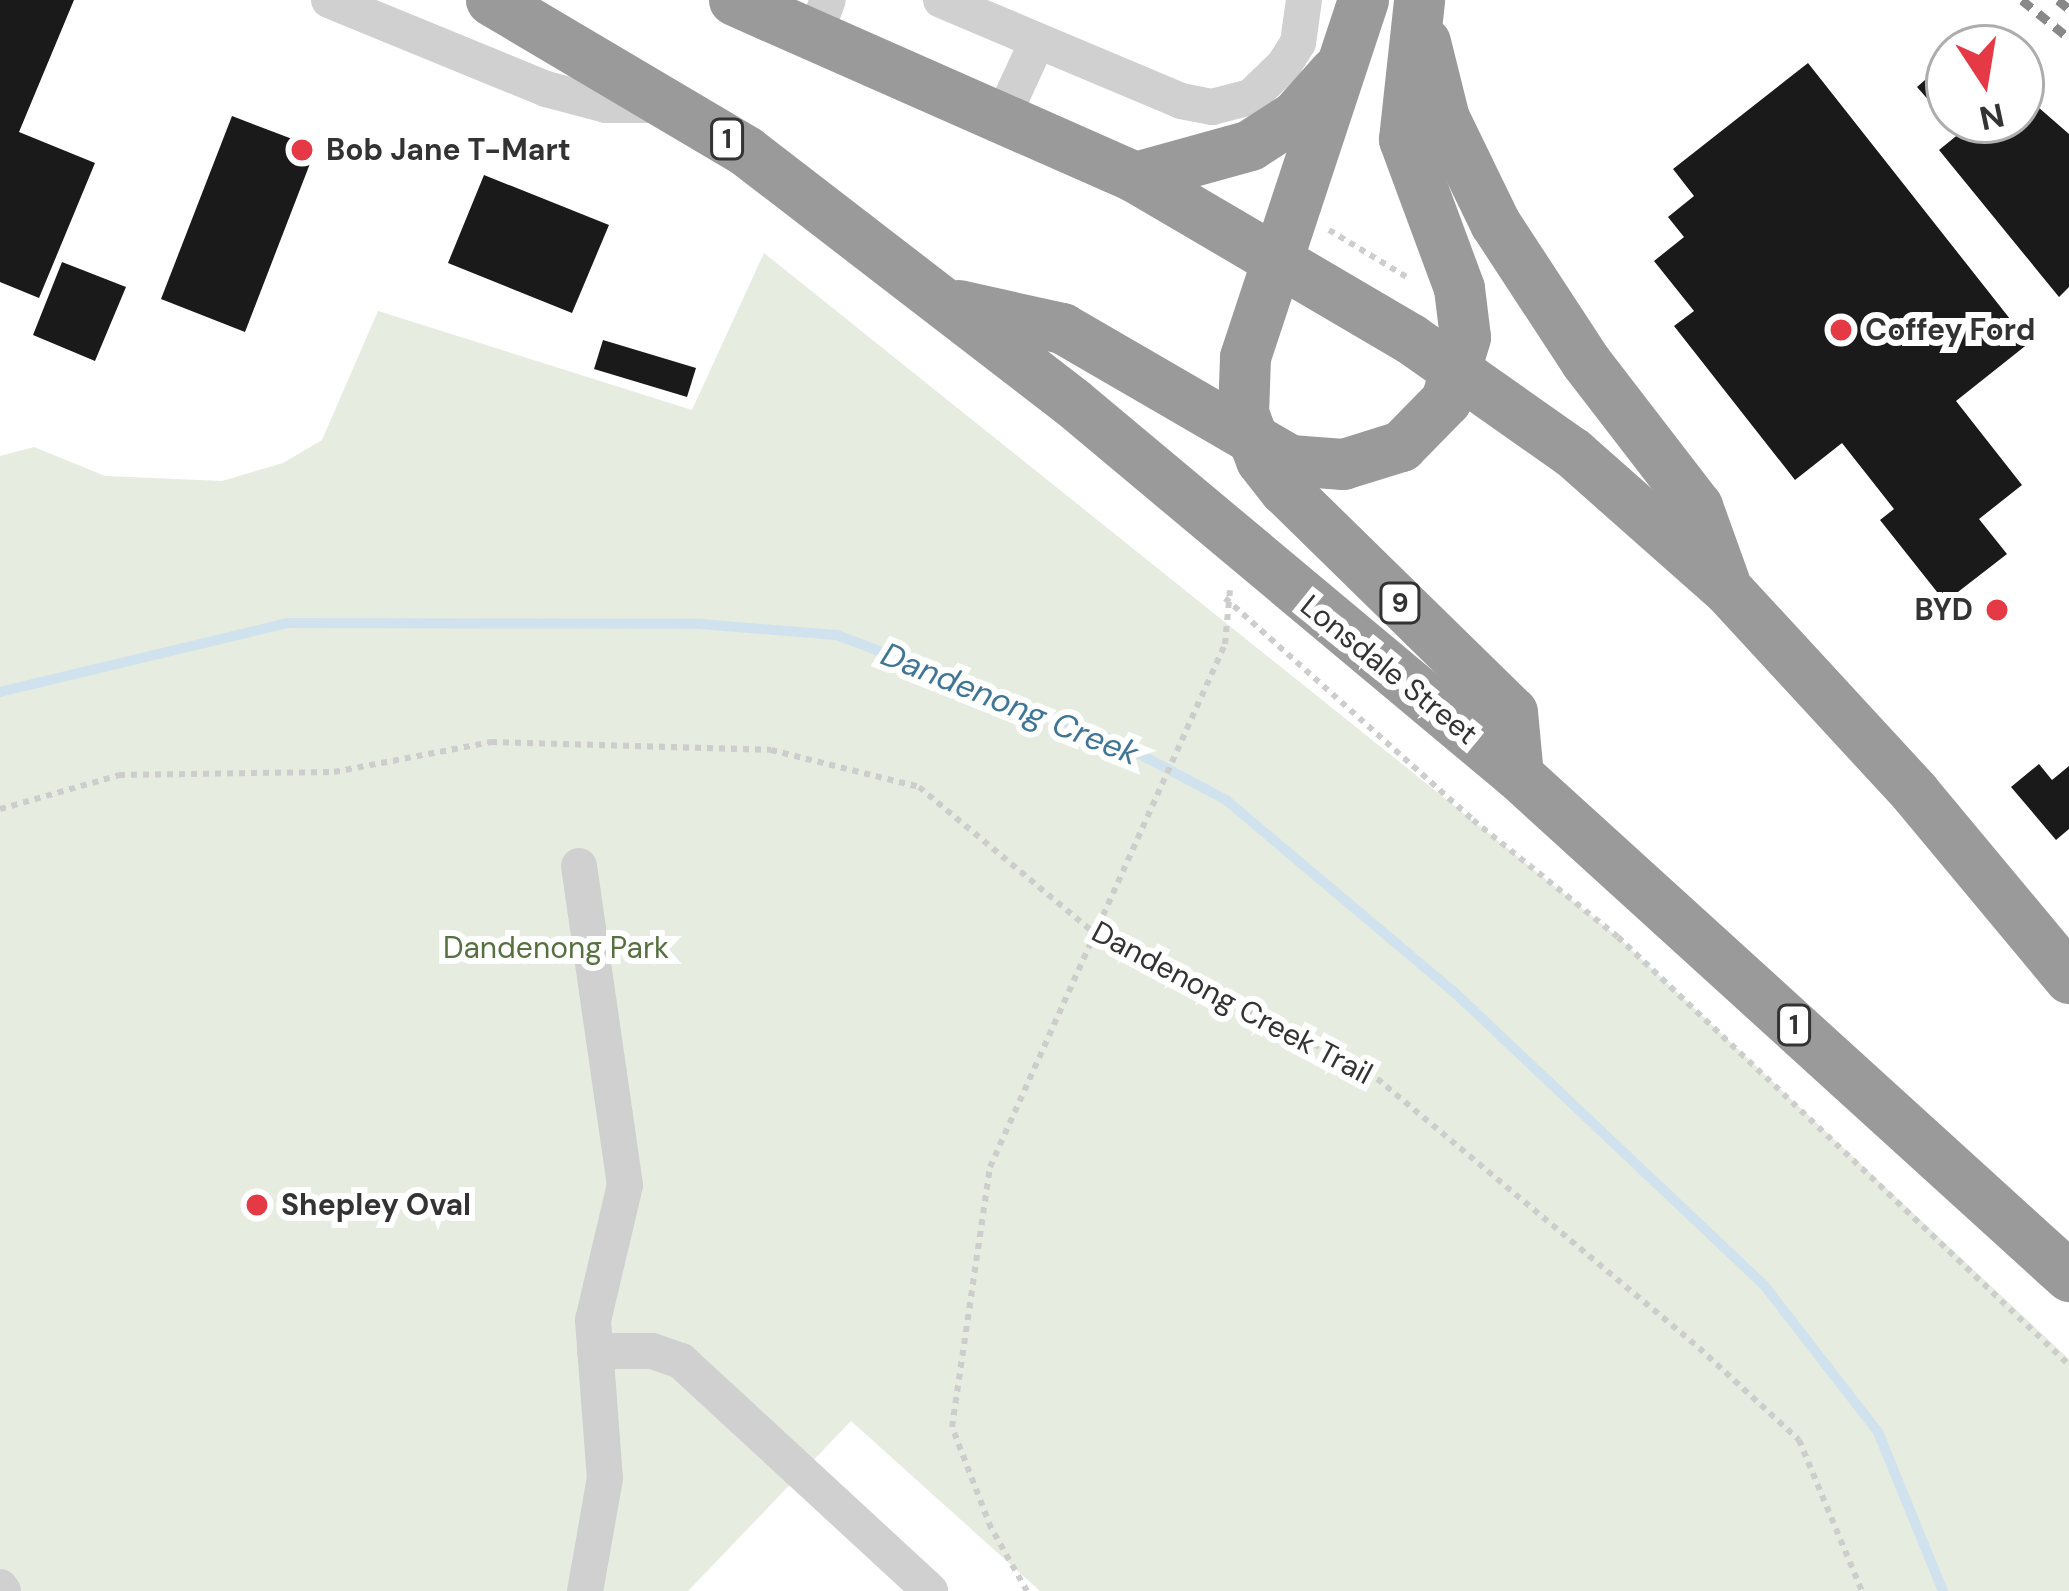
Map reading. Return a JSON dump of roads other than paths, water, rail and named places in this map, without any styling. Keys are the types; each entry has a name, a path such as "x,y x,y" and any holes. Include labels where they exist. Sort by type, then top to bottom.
{"highway":[{"name":"Lonsdale Street","path":"491,0 675,105 947,303 1518,776 2069,1276"},
{"path":"734,0 822,18 1002,118 1135,177 1289,235 1608,481 1727,589 1915,793 2069,978"},
{"path":"947,303 1062,328 1252,442 1316,465 1382,455 1424,428 1460,371 1465,318 1404,139 1419,0"},
{"path":"1419,0 1437,99 1482,199 1586,362 1696,506 1727,589"},
{"path":"1135,177 1270,134 1313,98 1358,24"},
{"name":"9","path":"1358,24 1243,369 1252,442 1284,489 1512,712 1518,776"}],"street":[{"path":"329,0 572,98 675,105"},
{"path":"941,0 1181,101 1227,105 1258,91 1289,58 1304,0"},
{"path":"1002,118 1037,42"},
{"path":"579,866 626,1185 599,1285 595,1351 605,1478 596,1568 585,1591"},
{"path":"595,1351 652,1351 681,1361 771,1436 850,1519 930,1591"}],"waterway":[{"name":"Dandenong Creek","path":"0,692 287,623 700,624 837,635 1111,739 1226,800 1453,991 1764,1285 1878,1432 1943,1591"}],"railway":[{"path":"2022,0 2069,38"},
{"path":"2058,0 2069,9"}],"place":[{"name":"Bob Jane T-Mart","path":"302,150"},
{"name":"Coffey Ford","path":"1841,330"},
{"name":"BYD","path":"1997,610"},
{"name":"Shepley Oval","path":"257,1205"}],"park label":[{"name":"Dandenong Park","path":"556,948"}]}
